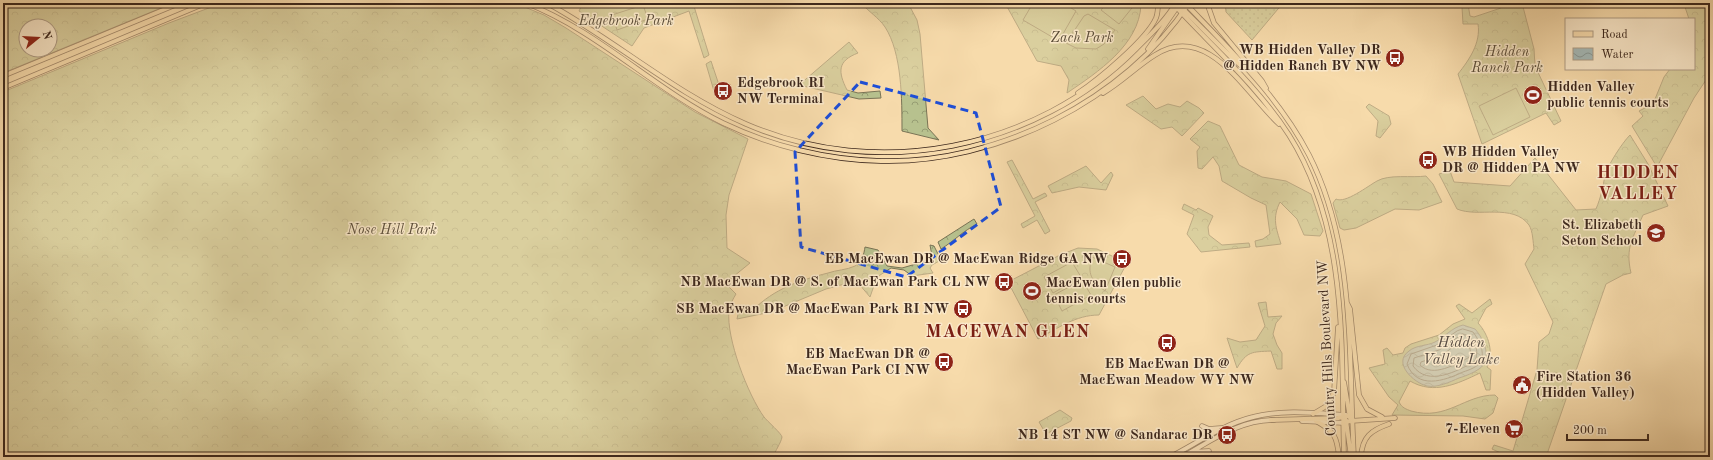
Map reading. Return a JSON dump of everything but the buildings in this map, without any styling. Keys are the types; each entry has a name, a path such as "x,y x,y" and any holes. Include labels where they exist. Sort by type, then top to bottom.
{"main road":[{"path":"3,76 180,3"},
{"path":"3,88 206,3"},
{"path":"526,3 554,16 585,34 696,108 723,123 789,148 820,154 880,161 906,161 947,156 978,149 1025,133 1051,121 1086,102 1140,60 1181,5"},
{"path":"547,3 581,22 661,76 723,114 769,132 821,147 880,153 952,147 990,137 1022,125 1088,90 1126,60 1181,5"},
{"path":"1066,103 1102,75 1147,30 1156,19 1158,3"},
{"path":"1207,3 1214,23 1262,80 1270,96"},
{"name":"Country Hills Boulevard NW","path":"1181,5 1231,57 1247,70 1270,96 1304,146 1322,184 1337,236 1346,299 1348,419 1344,457"},
{"name":"Country Hills Boulevard NW","path":"1181,5 1256,93 1285,130 1304,162 1322,210 1335,268 1341,365 1354,457"},
{"path":"1086,102 1091,101 1118,83 1155,54 1173,47 1187,46 1201,49 1222,64 1285,130"},
{"path":"1346,299 1350,309 1360,399 1367,409 1382,417"},
{"path":"1313,414 1324,408 1333,397 1335,387 1336,332 1339,323"},
{"path":"1170,457 1224,428 1253,417 1267,414 1313,414 1348,419"},
{"path":"1182,457 1234,428 1258,421 1395,418"},
{"path":"1271,420 1316,421 1348,419"},
{"path":"1348,419 1351,457"},
{"path":"1316,421 1326,427 1334,435 1340,457"},
{"path":"1361,457 1364,441 1368,434 1389,424"},
{"path":"1202,426 1210,429 1224,428"},
{"path":"1190,452 1209,451"}],"highlighted area":[{"path":"860,82 976,113 1001,207 906,277 801,247 795,152"}],"green space":[{"path":"3,3 173,3 58,50 58,18 18,18 18,58 39,58 3,73"},
{"name":"Nose Hill Park","path":"222,3 515,3 544,15 695,112 748,139 729,195 726,215 727,248 750,263 728,281 729,287 736,294 729,308 729,322 739,366 751,395 764,417 782,437 773,457 3,457 3,92 169,23"},
{"name":"Edgebrook Park","path":"583,3 693,3 709,55 704,58 689,11 644,28 632,46 579,11"},
{"path":"861,3 907,3 909,5 917,20 920,34 928,128 939,140 902,131 900,77 895,50 885,27"},
{"name":"Zach Park","path":"1005,3 1141,3 1141,5 1139,19 1133,33 1125,45 1104,66 1067,93 1069,80 1061,66 1037,61"},
{"path":"1033,3 1063,3 1076,11 1059,41 1023,20"},
{"path":"1107,3 1136,3 1119,24 1101,10"},
{"path":"1225,3 1283,3 1252,40 1226,12"},
{"name":"Hidden Ranch Park","path":"1507,3 1522,3 1534,49 1535,66 1561,121 1554,125 1546,113 1482,144 1458,74 1473,51 1478,38 1478,24 1463,24 1462,7 1468,4 1470,16 1474,17 1501,8"},
{"path":"1681,3 1710,3 1710,74 1694,98 1657,167 1632,126 1643,116 1639,111 1653,104 1664,77 1669,70 1695,70 1695,18 1689,18 1685,7"},
{"path":"643,5 648,19 617,30 612,15"},
{"path":"1088,14 1115,30 1104,44 1096,49 1076,48 1066,43 1084,16"},
{"path":"849,42 858,53 846,60 841,68 842,78 847,90 858,93 880,91 881,98 859,99 799,85"},
{"path":"711,61 722,94 714,91 706,64"},
{"name":"Hidden Valley public tennis courts","path":"1537,86 1542,98 1530,104 1524,92"},
{"path":"1516,88 1530,117 1493,135 1479,106"},
{"path":"1143,96 1156,109 1168,104 1180,107 1187,101 1199,108 1204,113 1182,136 1172,127 1161,129 1126,105"},
{"path":"1369,104 1389,116 1391,124 1380,138 1376,136 1378,121 1366,107"},
{"path":"1208,121 1220,126 1239,165 1262,177 1286,181 1311,194 1323,231 1320,236 1304,235 1297,219 1280,202 1275,218 1276,228 1281,244 1256,247 1255,241 1263,239 1270,234 1266,205 1222,181 1219,166 1213,157 1202,169 1198,168 1197,151 1200,147 1190,139"},
{"path":"1630,135 1648,164 1668,206 1643,215 1631,243 1629,264 1631,273 1623,275 1606,284 1546,457 1505,457 1505,455 1492,449 1494,445 1513,451 1537,370 1539,342 1549,334 1553,322 1525,264 1534,249 1529,225 1522,218 1514,214 1475,212 1457,209 1439,174 1450,171 1454,182 1510,186 1535,158 1576,210 1596,209 1601,196 1605,175 1612,160"},
{"path":"1012,160 1033,199 1045,193 1047,196 1035,202 1050,231 1045,234 1037,220 1023,228 1021,224 1035,216 1007,162"},
{"path":"1086,166 1101,183 1111,172 1113,175 1106,190 1079,187 1052,193 1048,186"},
{"path":"1426,176 1433,184 1442,202 1419,210 1395,209 1356,228 1344,230 1340,228 1333,203 1336,199 1340,200 1351,197 1382,179"},
{"path":"1184,204 1196,210 1198,208 1213,216 1208,227 1209,235 1222,245 1249,243 1250,247 1201,252 1187,234 1194,215 1182,209"},
{"path":"974,219 977,224 941,249 938,242"},
{"path":"930,245 934,246 941,260 932,265 930,268 933,273 912,276 904,270 891,268 877,277 870,297 859,284 852,282 826,289 771,312 737,319 740,305 750,311 753,310 770,296 788,286 807,279 855,266 861,260 865,247 878,250 887,266 902,268 930,260 932,256"},
{"path":"1078,248 1097,249 1127,263 1099,315 1083,317 1075,320 1038,339 1008,282 1060,255"},
{"path":"1092,257 1115,267 1105,291 1093,280 1091,276 1090,268"},
{"path":"1072,262 1081,277 1053,293 1044,277"},
{"path":"1082,280 1091,295 1062,311 1054,295"},
{"name":"MacEwan Glen public tennis courts","path":"1035,282 1041,293 1028,300 1022,289"},
{"path":"1490,299 1492,304 1486,308 1478,323 1485,333 1489,344 1490,356 1487,367 1491,370 1490,390 1486,390 1480,373 1463,381 1437,388 1419,385 1410,381 1399,402 1403,407 1411,411 1435,413 1484,396 1495,395 1498,398 1493,413 1485,419 1463,416 1392,415 1398,405 1389,397 1369,368 1385,364 1383,350 1387,348 1393,355 1403,353 1405,348 1411,344 1439,335 1453,324 1465,319 1456,306 1459,304 1472,313"},
{"path":"1266,302 1268,317 1282,316 1276,323 1273,334 1282,353 1282,369 1277,369 1271,351 1255,352 1247,355 1237,368 1227,338 1240,342 1256,340 1265,326 1258,303"},
{"path":"1060,410 1072,418 1071,421 1046,434 1039,422"}],"water":[{"name":"Hidden Valley Lake","path":"1463,325 1475,329 1486,349 1486,360 1479,369 1448,383 1435,386 1427,386 1411,377 1404,367 1403,361 1404,356 1409,351 1435,342 1455,328"}],"place":[{"name":"WB Hidden Valley DR @ Hidden Ranch BV NW","path":"1395,58"},
{"name":"Edgebrook RI NW Terminal","path":"723,91"},
{"name":"Hidden Valley public tennis courts","path":"1533,95"},
{"name":"WB Hidden Valley DR @ Hidden PA NW","path":"1428,160"},
{"name":"St. Elizabeth Seton School","path":"1656,233"},
{"name":"EB MacEwan DR @ MacEwan Ridge GA NW","path":"1122,259"},
{"name":"NB MacEwan DR @ S. of MacEwan Park CL NW","path":"1004,282"},
{"name":"MacEwan Glen public tennis courts","path":"1032,291"},
{"name":"SB MacEwan DR @ MacEwan Park RI NW","path":"963,309"},
{"name":"EB MacEwan DR @ MacEwan Meadow WY NW","path":"1167,343"},
{"name":"EB MacEwan DR @ MacEwan Park CI NW","path":"944,362"},
{"name":"Fire Station 36 (Hidden Valley)","path":"1522,385"},
{"name":"7-Eleven","path":"1514,429"},
{"name":"NB 14 ST NW @ Sandarac DR","path":"1227,435"}],"district":[{"name":"HIDDEN VALLEY","path":"1638,183"},
{"name":"MACEWAN GLEN","path":"1008,332"}]}
